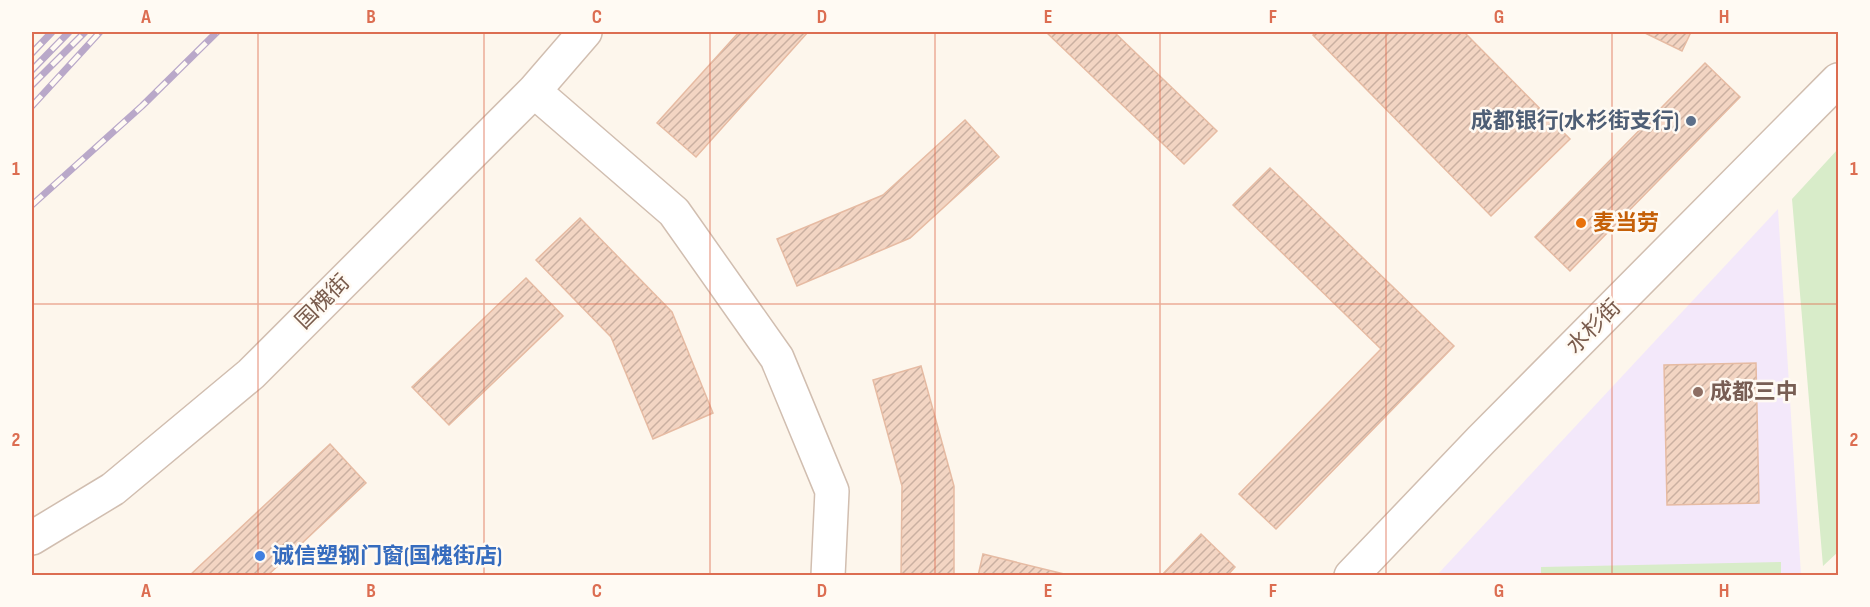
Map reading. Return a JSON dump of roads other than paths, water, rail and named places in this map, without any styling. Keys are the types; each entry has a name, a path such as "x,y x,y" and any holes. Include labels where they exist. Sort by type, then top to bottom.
{"street":[{"name":"国槐街","path":"32,538 113,489 251,374 534,91 585,32"},
{"name":"水杉街","path":"1351,576 1481,440 1839,80"},
{"path":"534,91 674,212 777,358 832,491 828,576"}],"railway":[{"path":"32,53 52,32"},
{"path":"32,70 69,32"},
{"path":"32,85 85,32"},
{"path":"32,106 100,32"},
{"path":"32,205 142,106 217,32"}],"place":[{"name":"成都银行(水杉街支行)","path":"1691,121"},
{"name":"麦当劳","path":"1581,223"},
{"name":"成都三中","path":"1698,392"},
{"name":"诚信塑钢门窗(国槐街店)","path":"260,556"}]}
